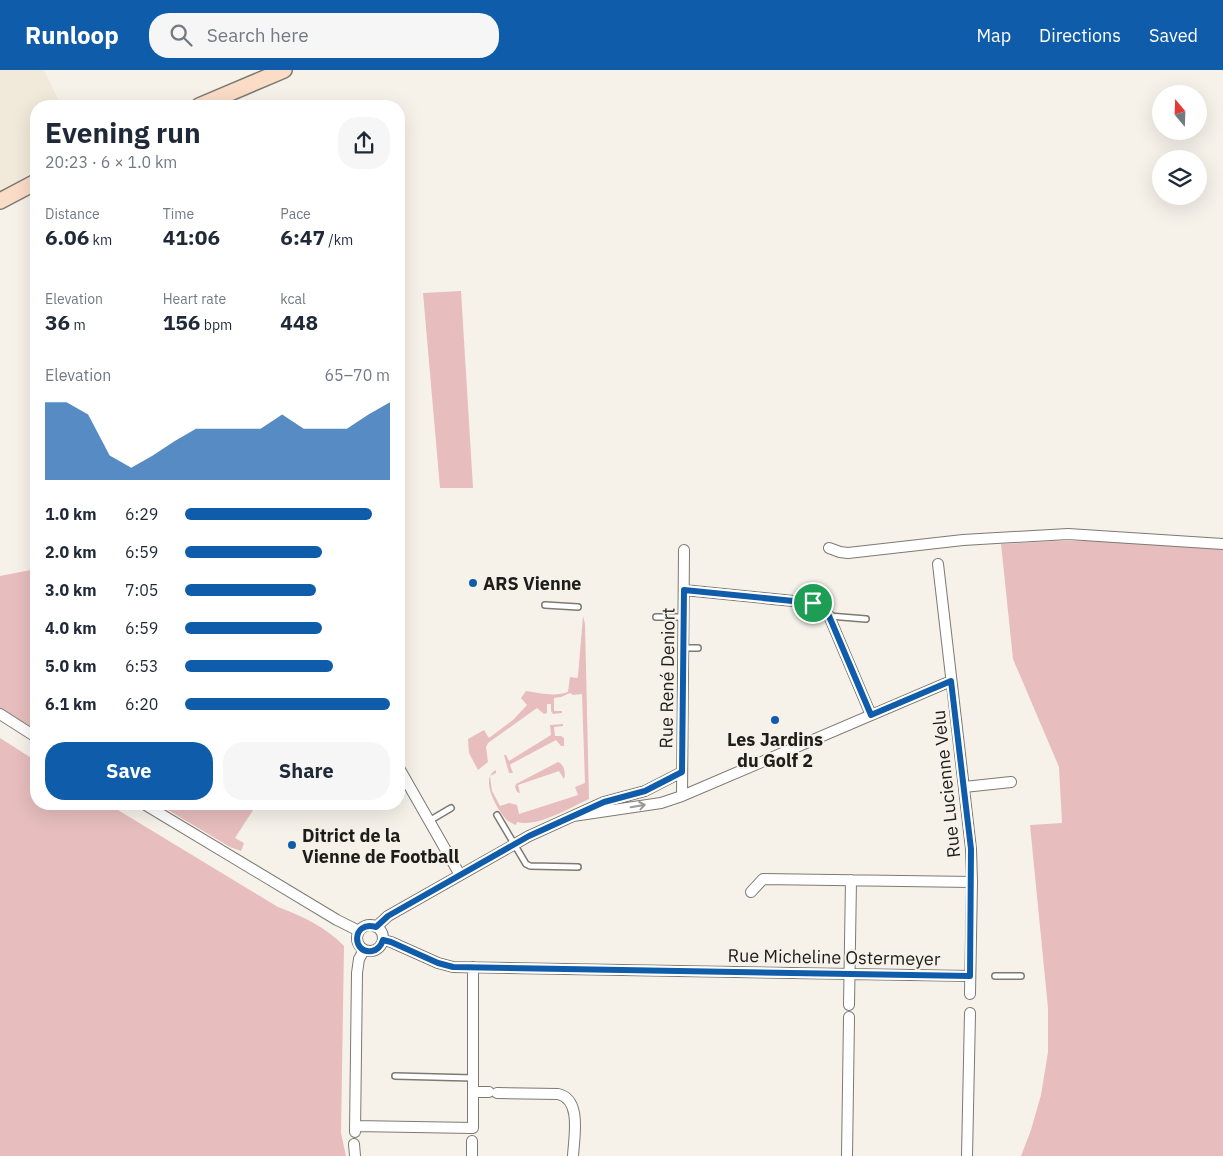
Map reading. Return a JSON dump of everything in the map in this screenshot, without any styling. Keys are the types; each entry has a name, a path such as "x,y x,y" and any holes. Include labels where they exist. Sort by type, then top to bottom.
{"street":[{"path":"213,100 284,70"},
{"path":"0,202 30,185"},
{"path":"829,548 848,553 963,540 1068,534 1223,544"},
{"name":"Rue René Deniort","path":"682,796 684,550"},
{"name":"Rue Lucienne Velu","path":"938,564 971,849 972,882"},
{"name":"Rue René Deniort","path":"684,590 813,603 821,606 828,614"},
{"path":"828,614 871,715"},
{"path":"573,816 661,803 682,796 951,681"},
{"path":"0,714 30,733"},
{"path":"376,927 388,916 513,844 604,802 645,791 682,772"},
{"path":"405,779 460,875"},
{"path":"964,787 1011,782"},
{"path":"154,810 337,920 359,931"},
{"path":"751,892 763,879 972,882 975,976 970,994"},
{"path":"850,1005 851,880"},
{"path":"368,926 376,927 381,932 382,944 376,950 368,951 360,948 357,940 359,931 368,926"},
{"name":"Rue Micheline Ostermeyer","path":"383,940 446,966 975,976"},
{"path":"364,950 359,959 357,973 355,1129 473,1128 473,967"},
{"path":"967,1156 970,1014"},
{"path":"847,1156 849,1017"},
{"path":"473,1092 558,1094 569,1098 574,1114 573,1156"},
{"path":"472,1141 472,1156"},
{"path":"354,1144 355,1156"}],"lane":[{"path":"545,605 578,607"},
{"path":"828,614 866,619"},
{"path":"656,616 684,617"},
{"path":"683,648 698,648"},
{"path":"429,821 451,808"},
{"path":"497,815 523,862 530,866 578,867"},
{"path":"995,976 1021,976"},
{"path":"395,1076 473,1078"}],"shaded area":[{"path":"0,70 44,70 58,100 30,100 30,174 0,190"},
{"path":"461,291 473,488 440,488 423,293"},
{"path":"1054,541 1223,547 1223,1156 1021,1156 1041,1095 1048,1052 1048,1008 1030,825 1062,823 1059,767 1013,659 1001,544"},
{"path":"30,570 30,726 0,708 0,576"},
{"path":"583,616 585,624 589,799 544,819 525,823 517,822 516,825 507,820 494,801 489,786 490,777 492,791 500,806 509,803 517,805 519,814 578,795 575,787 585,783 582,694 573,695 570,693 554,698 554,711 562,711 562,713 553,714 551,704 547,704 547,713 544,714 537,708 488,743 486,747 488,762 478,770 469,753 468,739 484,730 489,738 513,720 527,705 521,698 526,691 542,694 568,692 570,677 577,678 578,676"},
{"path":"563,724 563,726 554,727 555,736 564,738 564,746 561,746 556,740 511,764 513,773 509,773 504,755 506,755 509,761 551,735 550,725"},
{"path":"0,738 30,757 30,810 118,810 278,907 305,918 322,928 344,946 341,1133 346,1156 0,1156"},
{"path":"558,762 564,769 564,779 559,771 518,785 520,793 517,792 516,784"},
{"path":"168,810 253,810 235,838 244,843 241,851 230,847"}],"place":[{"name":"ARS Vienne","path":"473,583"},
{"name":"Les Jardins du Golf 2","path":"775,720"},
{"name":"Ditrict de la Vienne de Football","path":"292,845"}],"route":[{"path":"684,590 813,603 827,611 871,715 951,681 971,849 970,976 453,967 438,963 383,940 376,950 368,951 360,948 357,935 365,926 376,927 388,916 529,836 604,802 645,791 664,783 682,772 684,590"}]}
